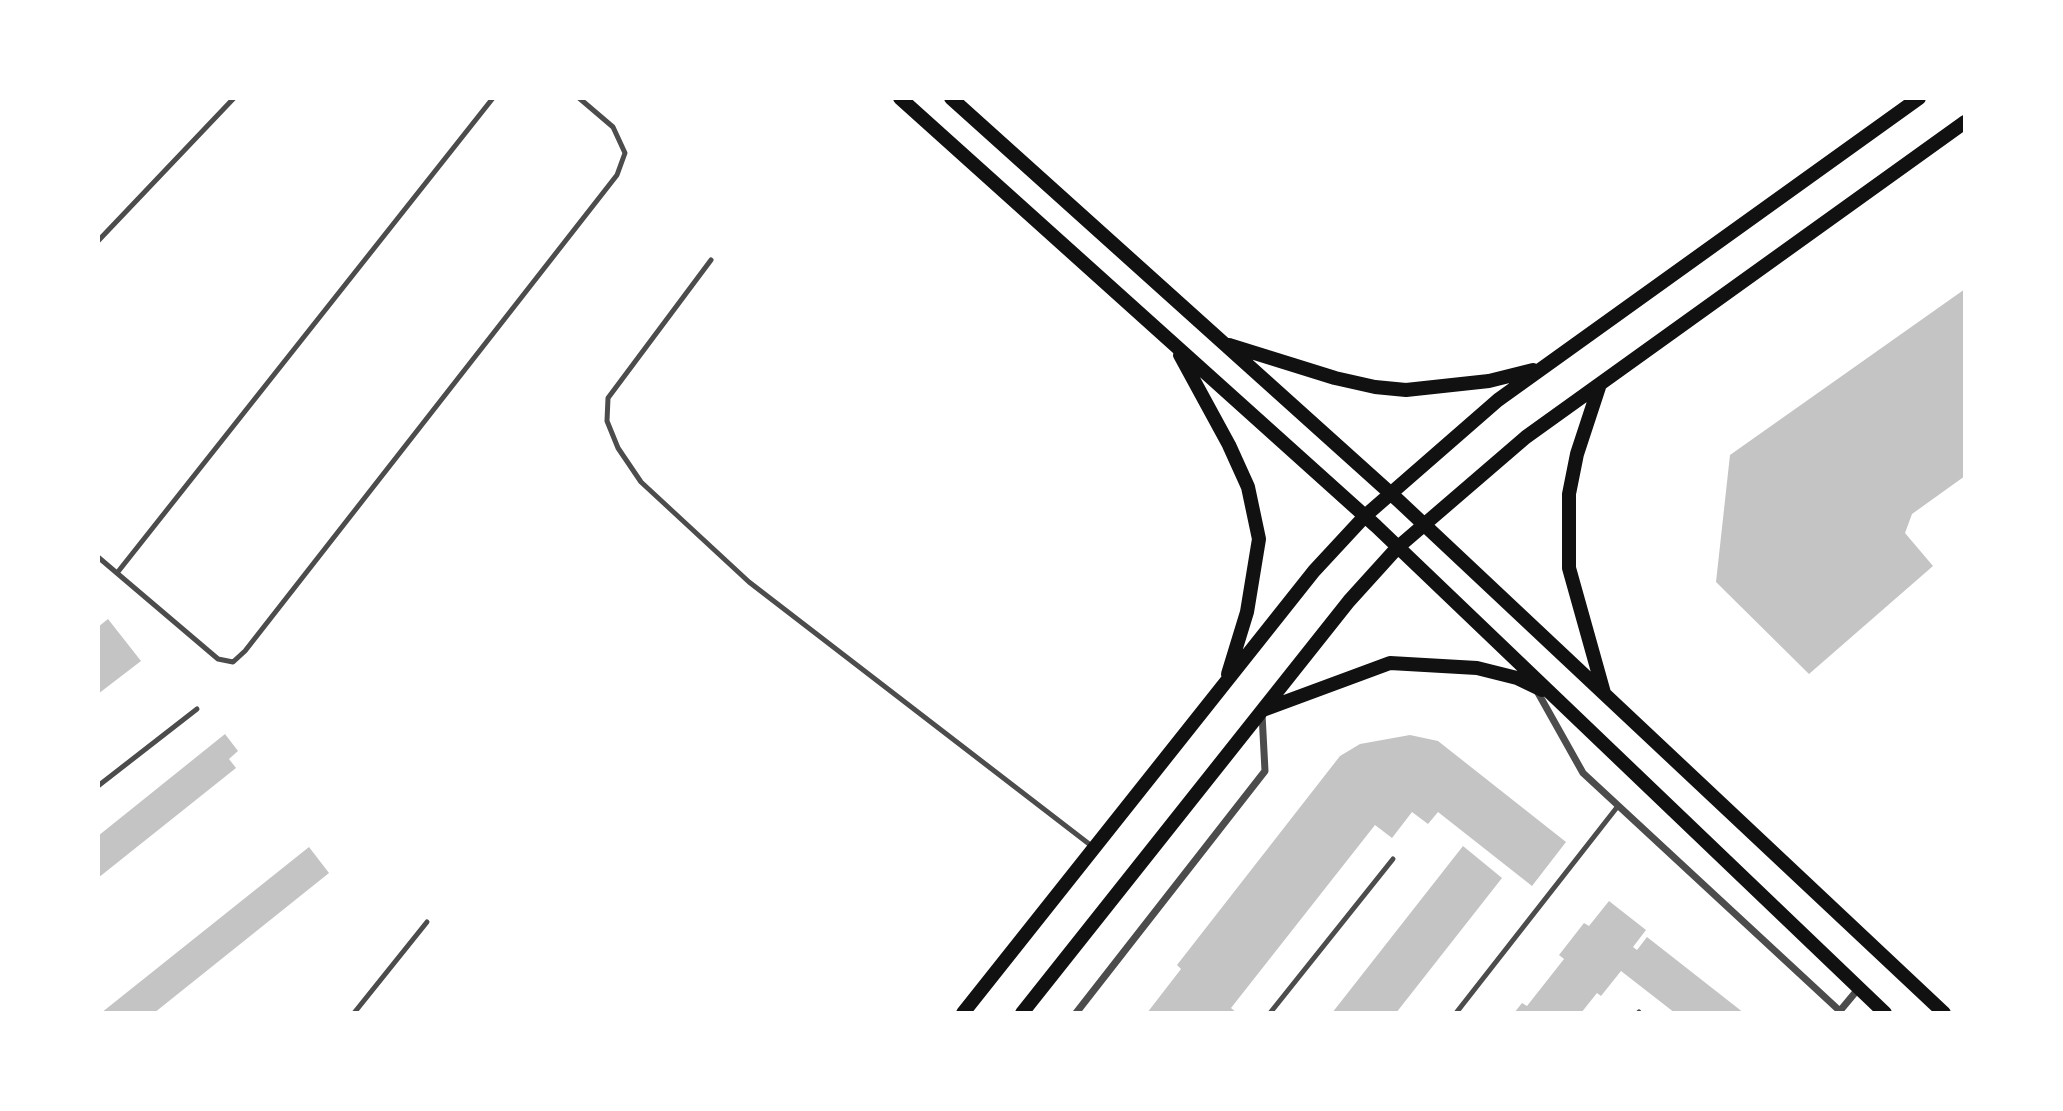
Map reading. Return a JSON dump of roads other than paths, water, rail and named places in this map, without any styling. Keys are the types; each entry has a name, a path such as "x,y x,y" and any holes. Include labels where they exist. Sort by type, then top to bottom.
{"main road":[{"path":"900,98 1365,516 1885,1013"},
{"path":"951,98 1390,492 1944,1013"},
{"path":"963,1013 1314,571 1390,492 1457,433 1541,368 1919,98"},
{"path":"1022,1013 1349,601 1424,524 1496,460 1965,122"},
{"path":"1223,343 1335,378 1375,387 1406,390 1489,381 1541,368"},
{"path":"1175,345 1248,487 1259,539 1247,612 1225,682"},
{"path":"1600,383 1577,454 1569,494 1569,568 1605,694"},
{"path":"1262,710 1390,663 1477,668 1517,678 1553,695"}],"street":[{"path":"1525,668 1583,773 1840,1012 1859,988"},
{"path":"1076,1013 1265,771 1262,710"}],"lane":[{"path":"98,242 234,98"},
{"path":"117,573 493,98"},
{"path":"98,557 218,659 233,662 245,652 617,175 625,153 613,127 579,98"},
{"path":"711,260 608,398 607,421 618,448 641,482 749,582 1094,847"},
{"path":"98,786 197,709"},
{"path":"1456,1013 1618,806"},
{"path":"1270,1013 1393,859"},
{"path":"354,1013 426,922"}]}
